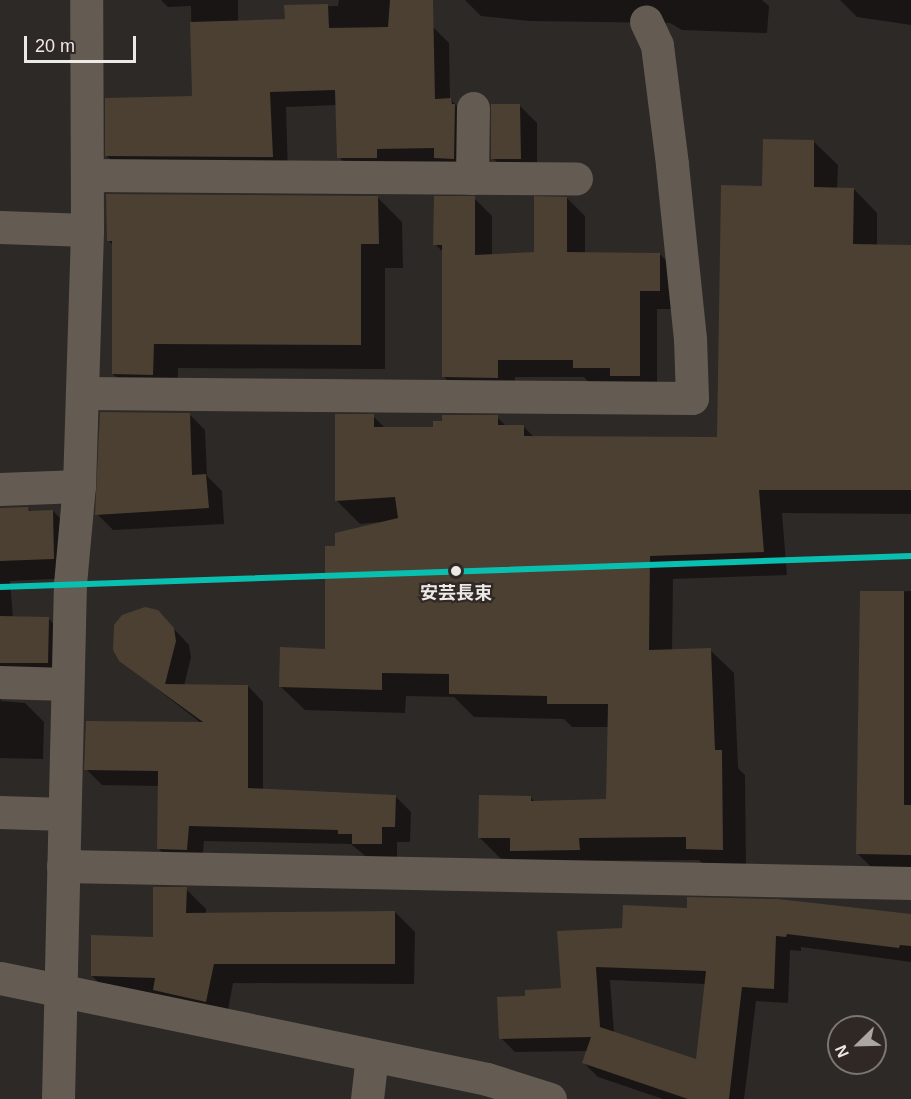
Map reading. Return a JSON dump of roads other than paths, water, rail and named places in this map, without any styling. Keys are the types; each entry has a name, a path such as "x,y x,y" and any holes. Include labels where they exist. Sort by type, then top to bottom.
{"street":[{"path":"58,1099 67,684 83,393 87,230 86,0"},
{"path":"83,393 692,398 690,339 672,164 657,45 646,21"},
{"path":"472,108 472,178"},
{"path":"87,175 576,178"},
{"path":"0,227 87,230"},
{"path":"0,489 79,486"},
{"path":"0,682 67,684"},
{"path":"0,812 64,814"},
{"path":"63,866 911,883"},
{"path":"0,978 487,1079 550,1099"},
{"path":"367,1099 372,1055"}],"place":[{"name":"安芸長束","path":"456,571"}]}
